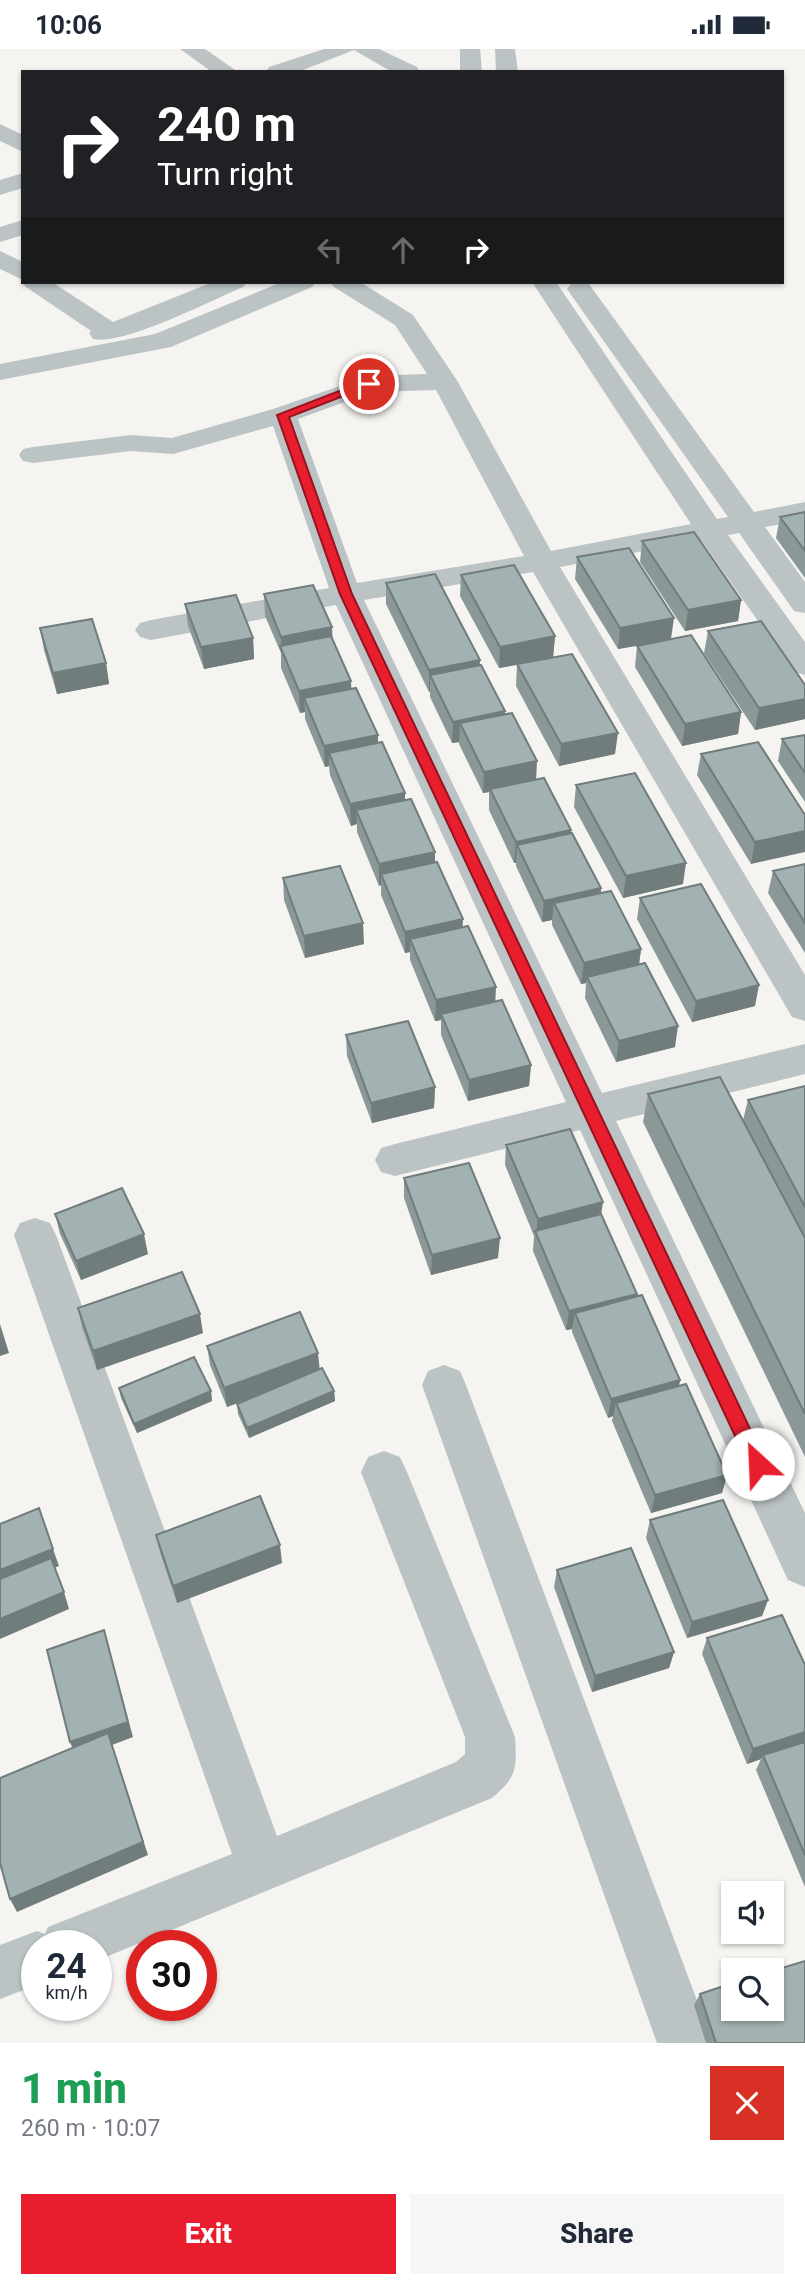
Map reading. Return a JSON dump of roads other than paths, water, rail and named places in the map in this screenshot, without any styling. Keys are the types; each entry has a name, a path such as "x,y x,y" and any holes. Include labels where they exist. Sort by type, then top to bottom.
{"street":[{"path":"190,49 224,70"},
{"path":"283,70 345,49"},
{"path":"363,49 405,70"},
{"path":"470,49 471,70"},
{"path":"505,49 506,70"},
{"path":"0,131 14,147"},
{"path":"0,188 21,181"},
{"path":"0,235 21,228"},
{"path":"0,258 21,273"},
{"path":"38,284 110,331"},
{"path":"0,351 110,331 229,284"},
{"path":"0,372 162,341 298,284"},
{"path":"346,284 404,320 445,381 542,562 805,1007"},
{"path":"545,284 710,531 805,665"},
{"path":"576,284 805,604"},
{"path":"33,455 131,443 173,446 282,415 369,384 445,381"},
{"path":"282,415 346,594 805,1565"},
{"path":"151,630 542,562 805,511"},
{"path":"395,1160 592,1114 805,1059"},
{"path":"35,1235 263,1868"},
{"path":"444,1385 685,2043"},
{"path":"106,1930 474,1780 491,1766 490,1737 383,1472"},
{"path":"0,1972 21,1964"}]}
